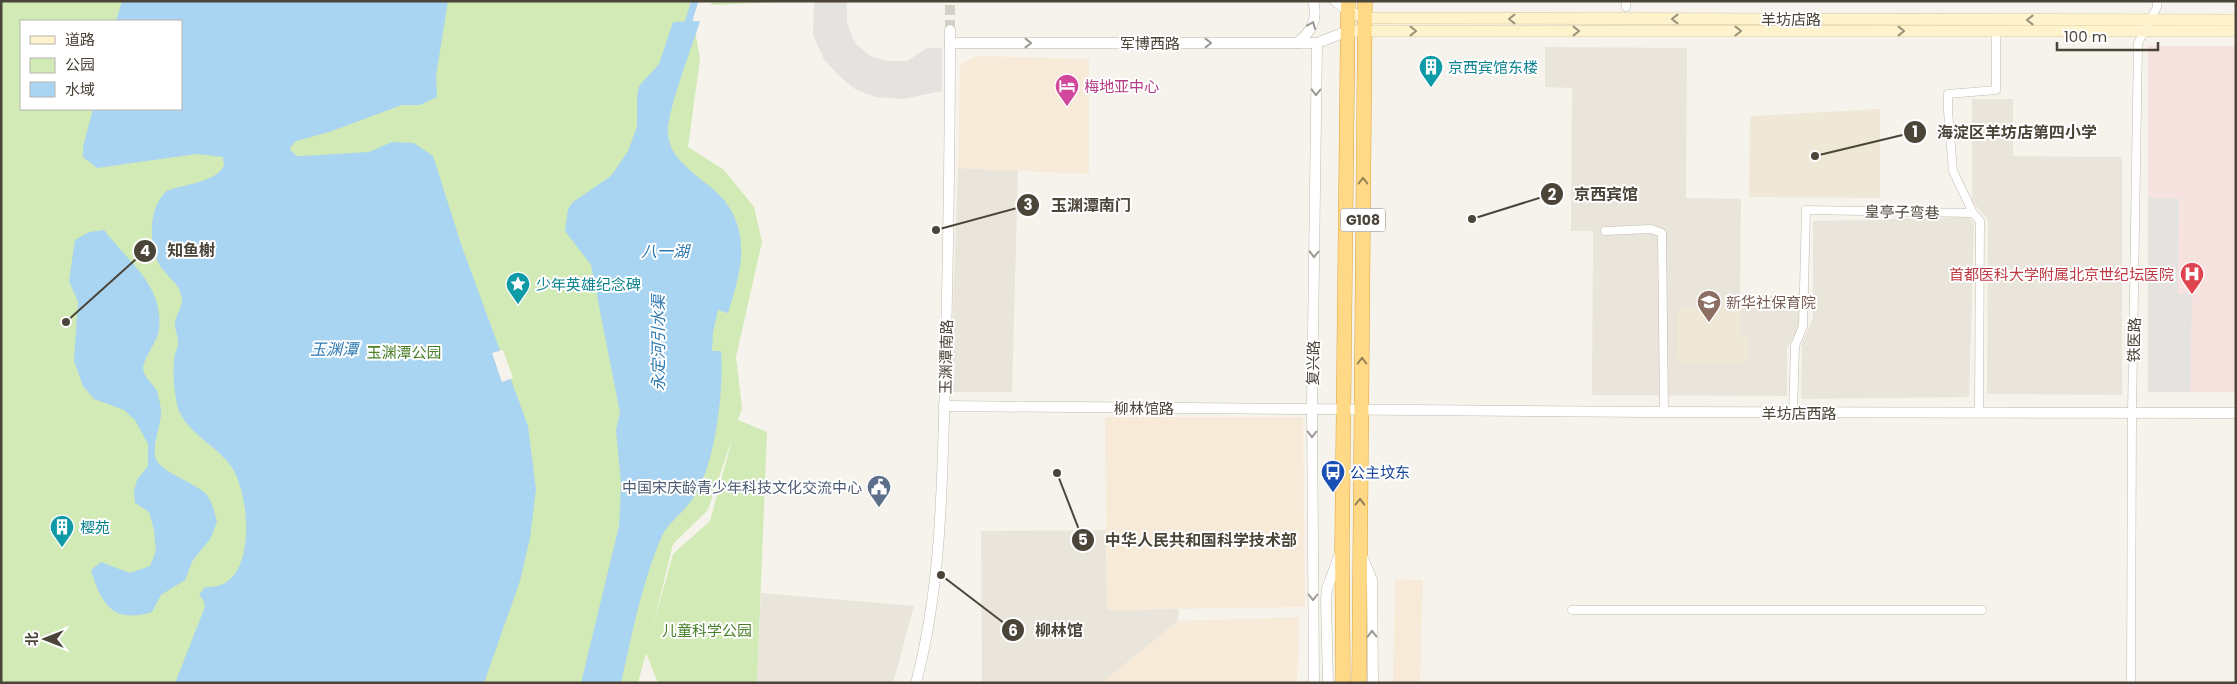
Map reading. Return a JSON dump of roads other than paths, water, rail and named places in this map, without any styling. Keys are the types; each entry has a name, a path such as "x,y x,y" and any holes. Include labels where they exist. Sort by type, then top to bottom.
{"highway":[{"name":"G108","path":"1359,683 1365,1"},
{"name":"复兴路","path":"1343,683 1342,547 1348,6"},
{"path":"1336,683 1336,655 1342,633"},
{"path":"1359,634 1365,656 1366,683"}],"main road":[{"name":"羊坊店路","path":"1348,6 1364,25 1996,31 2236,20"},
{"name":"羊坊店路","path":"1364,25 2147,25 2236,31"},
{"path":"1348,31 1364,25"}],"street":[{"path":"1297,43 1312,29 1315,21 1313,1"},
{"path":"1335,1 1348,6"},
{"name":"铁医路","path":"2131,683 2132,413 2138,42 2157,7 2157,1"},
{"name":"玉渊潭南路","path":"916,683 925,649 937,574 949,232 950,30"},
{"name":"军博西路","path":"950,43 1317,43 1348,31"},
{"path":"1979,413 1980,221 1973,213 1953,171 1948,94 1996,90 1996,31"},
{"name":"复兴路","path":"1314,683 1312,409 1317,43"},
{"name":"皇亭子弯巷","path":"1793,413 1795,346 1803,326 1806,210 1973,213"},
{"path":"1605,231 1651,229 1662,233 1664,412"},
{"name":"柳林馆路","path":"944,406 1362,409"},
{"name":"羊坊店西路","path":"1362,409 1793,413 2236,413"},
{"name":"复兴路","path":"1328,683 1326,600 1329,582 1342,547"},
{"path":"1360,550 1372,580 1373,683"},
{"path":"1572,610 1982,610"}],"water":[{"name":"玉渊潭","path":"122,1 448,1 436,76 437,97 420,105 402,105 329,132 296,141 290,148 297,156 303,156 369,152 392,142 414,143 433,156 462,247 528,426 536,489 530,538 520,581 484,683 175,683 205,607 203,599 199,595 205,587 222,584 235,574 242,558 246,539 246,518 238,479 231,466 190,427 177,405 174,367 178,341 175,322 182,300 180,290 157,260 153,245 152,221 157,205 166,191 207,179 220,171 224,165 223,157 196,154 97,168 83,157 83,147 93,110 182,110 182,20 116,20"},
{"name":"八一湖","path":"700,21 675,97 668,126 668,135 673,151 680,160 724,200 733,214 741,242 739,270 728,313 718,310 713,332 712,351 721,351 722,367 717,425 702,481 692,500 665,531 655,553 638,608 621,683 581,683 619,526 621,484 616,430 620,413 591,265 565,231 568,209 573,202 611,176 628,151 637,127 639,86 659,64 673,22"},
{"path":"104,230 142,275 156,300 159,314 159,330 146,359 143,371 157,391 161,410 155,447 156,459 159,464 171,473 205,493 211,503 217,521 211,538 193,560 185,580 161,595 152,612 139,615 118,613 111,608 99,593 91,570 101,562 130,573 150,566 156,551 154,530 149,512 135,503 134,491 137,480 148,466 148,444 135,420 124,410 94,399 83,386 74,361 78,302 69,281 75,240 89,232"}],"waterway":[{"name":"永定河引水渠","path":"686,29 695,1"}],"tunnel":[{"path":"950,1 950,30"}],"place":[{"name":"京西宾馆东楼","path":"1431,88"},
{"name":"梅地亚中心","path":"1067,107"},
{"name":"海淀区羊坊店第四小学","path":"1815,156"},
{"name":"京西宾馆","path":"1472,219"},
{"name":"玉渊潭南门","path":"936,230"},
{"name":"首都医科大学附属北京世纪坛医院","path":"2192,295"},
{"name":"少年英雄纪念碑","path":"518,305"},
{"name":"知鱼榭","path":"66,322"},
{"name":"新华社保育院","path":"1709,323"},
{"name":"中华人民共和国科学技术部","path":"1057,473"},
{"name":"公主坟东","path":"1333,493"},
{"name":"中国宋庆龄青少年科技文化交流中心","path":"879,508"},
{"name":"樱苑","path":"62,548"},
{"name":"柳林馆","path":"941,575"}],"park label":[{"name":"玉渊潭公园","path":"404,352"},
{"name":"儿童科学公园","path":"707,630"}]}
